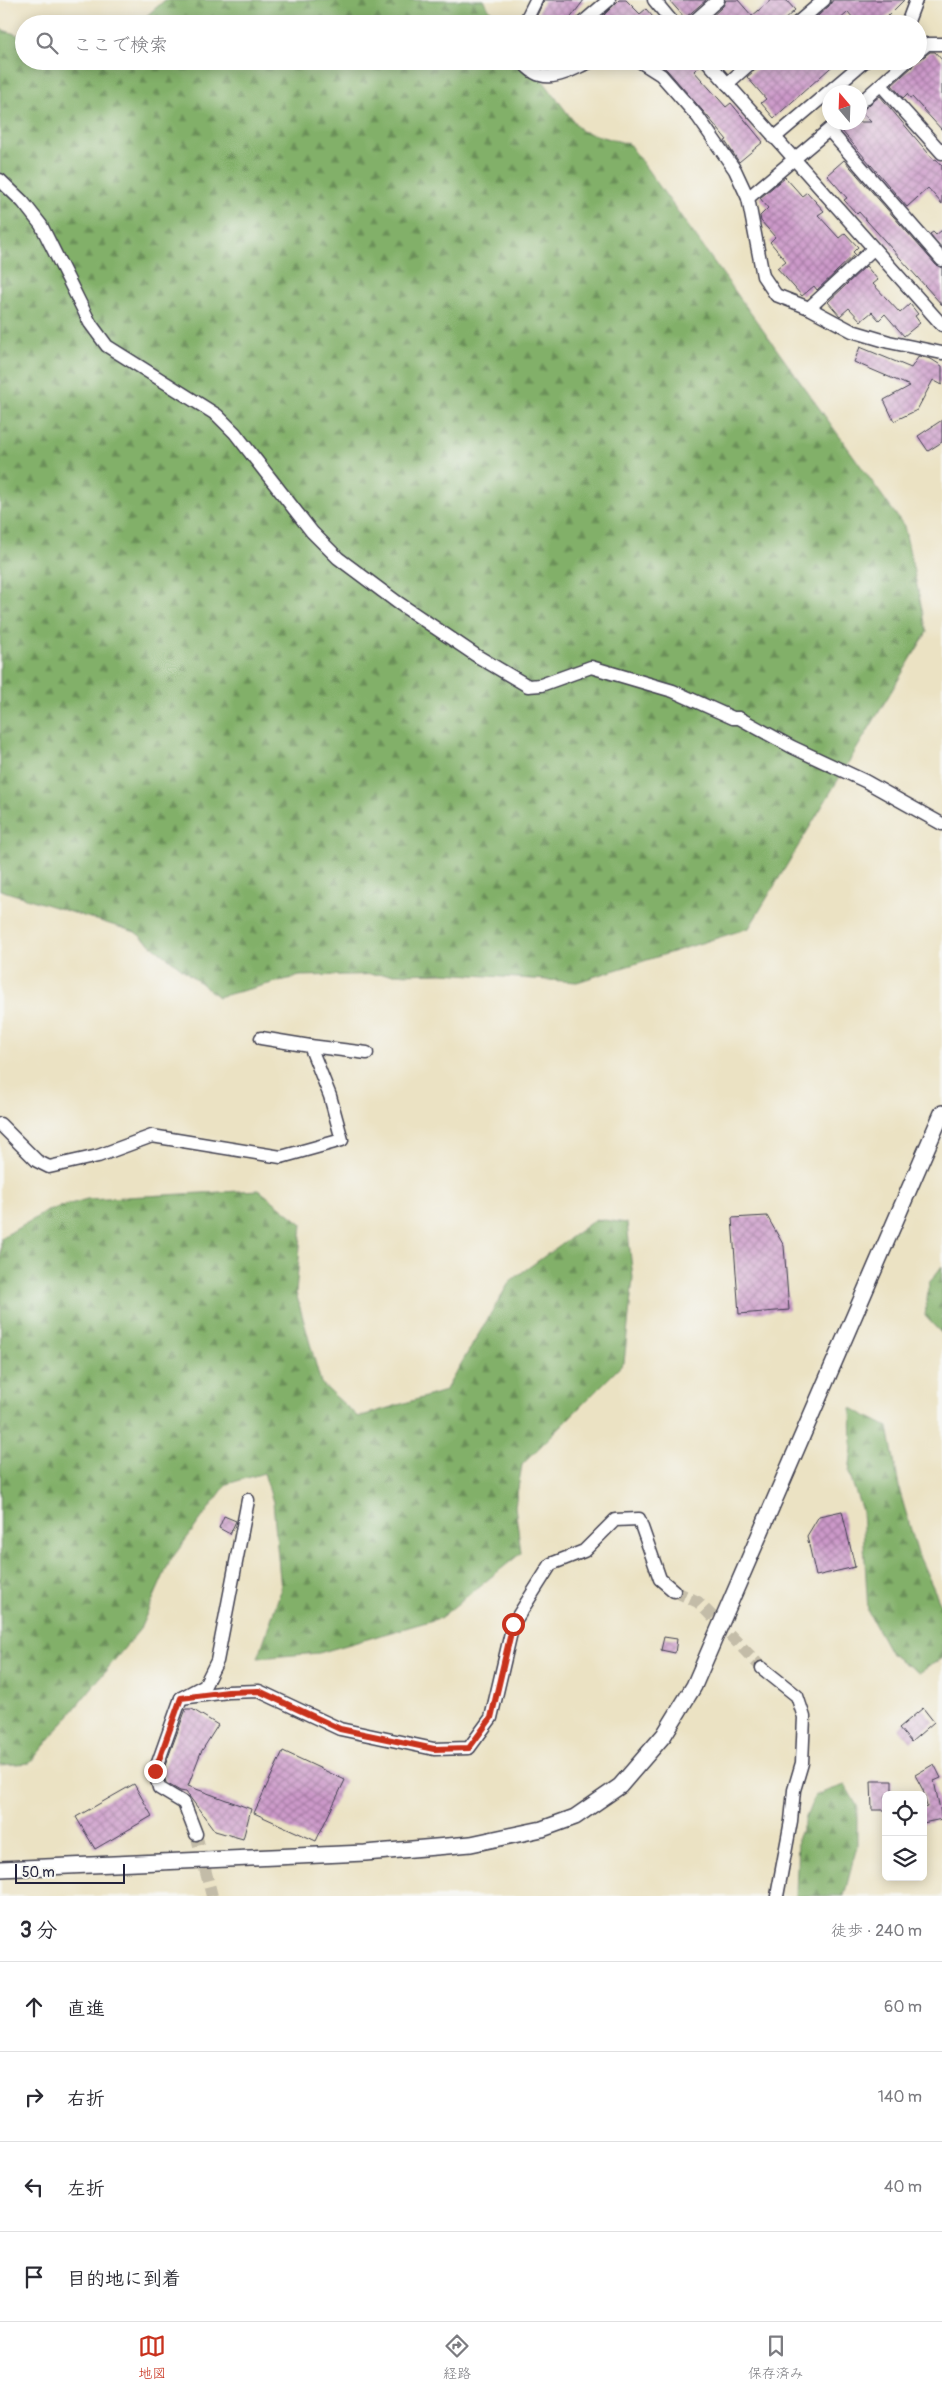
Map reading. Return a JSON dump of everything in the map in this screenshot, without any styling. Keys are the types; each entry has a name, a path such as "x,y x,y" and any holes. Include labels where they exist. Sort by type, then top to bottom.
{"street":[{"path":"528,15 536,0"},
{"path":"592,15 609,0"},
{"path":"654,0 666,15"},
{"path":"701,15 718,0"},
{"path":"806,15 824,0"},
{"path":"910,15 916,0"},
{"path":"927,44 942,44"},
{"path":"532,70 534,75 550,78 570,70"},
{"path":"653,70 661,75 698,117 735,170 748,198 763,276 776,296 809,308 852,331 889,342 942,353"},
{"path":"715,70 942,325"},
{"path":"727,84 743,70"},
{"path":"774,138 855,70"},
{"path":"867,97 897,70"},
{"path":"880,85 942,153"},
{"path":"748,198 828,130"},
{"path":"836,130 942,260"},
{"path":"0,180 23,202 41,225 90,323 107,346 217,415 235,433 312,532 338,558 397,602 477,656 528,686 541,685 591,667 673,692 732,718 739,718 865,781 942,824"},
{"path":"809,308 874,249"},
{"path":"261,1038 367,1053"},
{"path":"0,1124 37,1160 49,1167 98,1156 152,1136 281,1157 342,1140 330,1096 310,1046"},
{"path":"0,1869 365,1853 471,1844 542,1828 576,1817 620,1786 664,1735 694,1686 942,1113"},
{"path":"196,1834 184,1802 159,1788 155,1771 181,1698 205,1685 218,1661 248,1500"},
{"path":"181,1698 228,1692 259,1691 340,1729 434,1749 469,1748 491,1718 513,1624 551,1564 584,1551 615,1520 639,1519 660,1579 674,1591"},
{"path":"762,1668 797,1696 804,1717 802,1763 794,1790 791,1821 777,1896"}],"green space":[{"path":"165,0 483,0 494,15 148,15"},
{"path":"0,29 15,34 15,70 535,70 581,131 629,144 904,526 927,632 749,928 577,982 443,973 300,976 218,997 135,932 0,890"},
{"path":"259,1190 302,1224 296,1293 321,1383 358,1417 445,1391 510,1281 596,1219 627,1223 633,1278 624,1363 522,1465 515,1506 521,1553 440,1618 319,1653 258,1658 281,1590 273,1502 264,1473 227,1484 170,1561 140,1629 30,1763 0,1765 1,1238 49,1210 87,1199"},
{"path":"942,1266 942,1334 925,1316 929,1283"},
{"path":"851,1408 888,1427 900,1492 918,1554 942,1607 942,1658 919,1673 891,1654 868,1612 862,1511 849,1473 852,1448"},
{"path":"845,1785 857,1806 857,1846 844,1896 796,1896 798,1837 815,1795"}],"building":[{"path":"544,0 584,0 573,15 537,15"},
{"path":"619,0 626,0 640,14 646,9 651,15 604,15"},
{"path":"669,0 706,0 688,15 682,15"},
{"path":"726,0 738,0 751,15 714,15 723,6"},
{"path":"771,0 786,0 795,10 790,15 753,15"},
{"path":"833,0 904,0 889,15 850,15 848,12 845,15 819,15"},
{"path":"935,52 942,60 942,130 912,97 910,98 907,94 903,98 892,85 909,70 927,70 927,54"},
{"path":"667,70 695,70 726,107 731,103 763,142 739,162 725,141 727,140"},
{"path":"755,70 828,70 774,118 761,103 766,99 747,77"},
{"path":"880,96 934,160 936,159 942,166 942,204 928,188 907,207 841,130 867,130 867,122 871,122 867,118 867,106"},
{"path":"844,160 936,265 942,268 942,305 859,212 857,214 844,200 847,198 827,175"},
{"path":"785,177 802,196 807,192 824,211 818,215 839,238 845,233 858,247 853,252 855,254 817,290 814,286 802,296 777,268 786,261 770,242 775,237 761,221 760,216 768,208 760,198"},
{"path":"942,230 942,248 930,234 933,232 936,235"},
{"path":"866,266 878,280 873,284 900,313 910,304 918,314 915,316 920,323 904,336 885,314 879,320 872,312 861,321 849,308 840,316 828,302"},
{"path":"860,347 911,368 919,356 931,359 942,366 942,385 933,380 917,410 894,421 884,400 910,386 854,362"},
{"path":"942,420 942,442 928,451 918,436"},
{"path":"767,1216 784,1246 789,1310 739,1314 732,1218"},
{"path":"842,1511 855,1567 816,1576 807,1536 819,1516"},
{"path":"224,1516 236,1521 230,1534 219,1528"},
{"path":"664,1637 677,1639 675,1653 661,1650"},
{"path":"923,1708 934,1722 911,1742 899,1728"},
{"path":"186,1709 192,1709 218,1725 201,1752 188,1786 251,1809 243,1839 215,1831 186,1792 180,1791 166,1783 163,1771"},
{"path":"283,1751 345,1780 316,1841 254,1813"},
{"path":"934,1764 941,1778 934,1781 942,1819 927,1822 927,1791 923,1791 915,1775"},
{"path":"871,1781 892,1781 892,1791 882,1791 882,1810 872,1810"},
{"path":"134,1784 152,1816 95,1849 76,1817"}],"tunnel":[{"path":"674,1591 698,1602 762,1668"},
{"path":"196,1834 212,1896"}],"route":[{"path":"155,1771 181,1698 228,1692 259,1691 340,1729 380,1739 434,1749 469,1748 491,1718 513,1624"}]}
